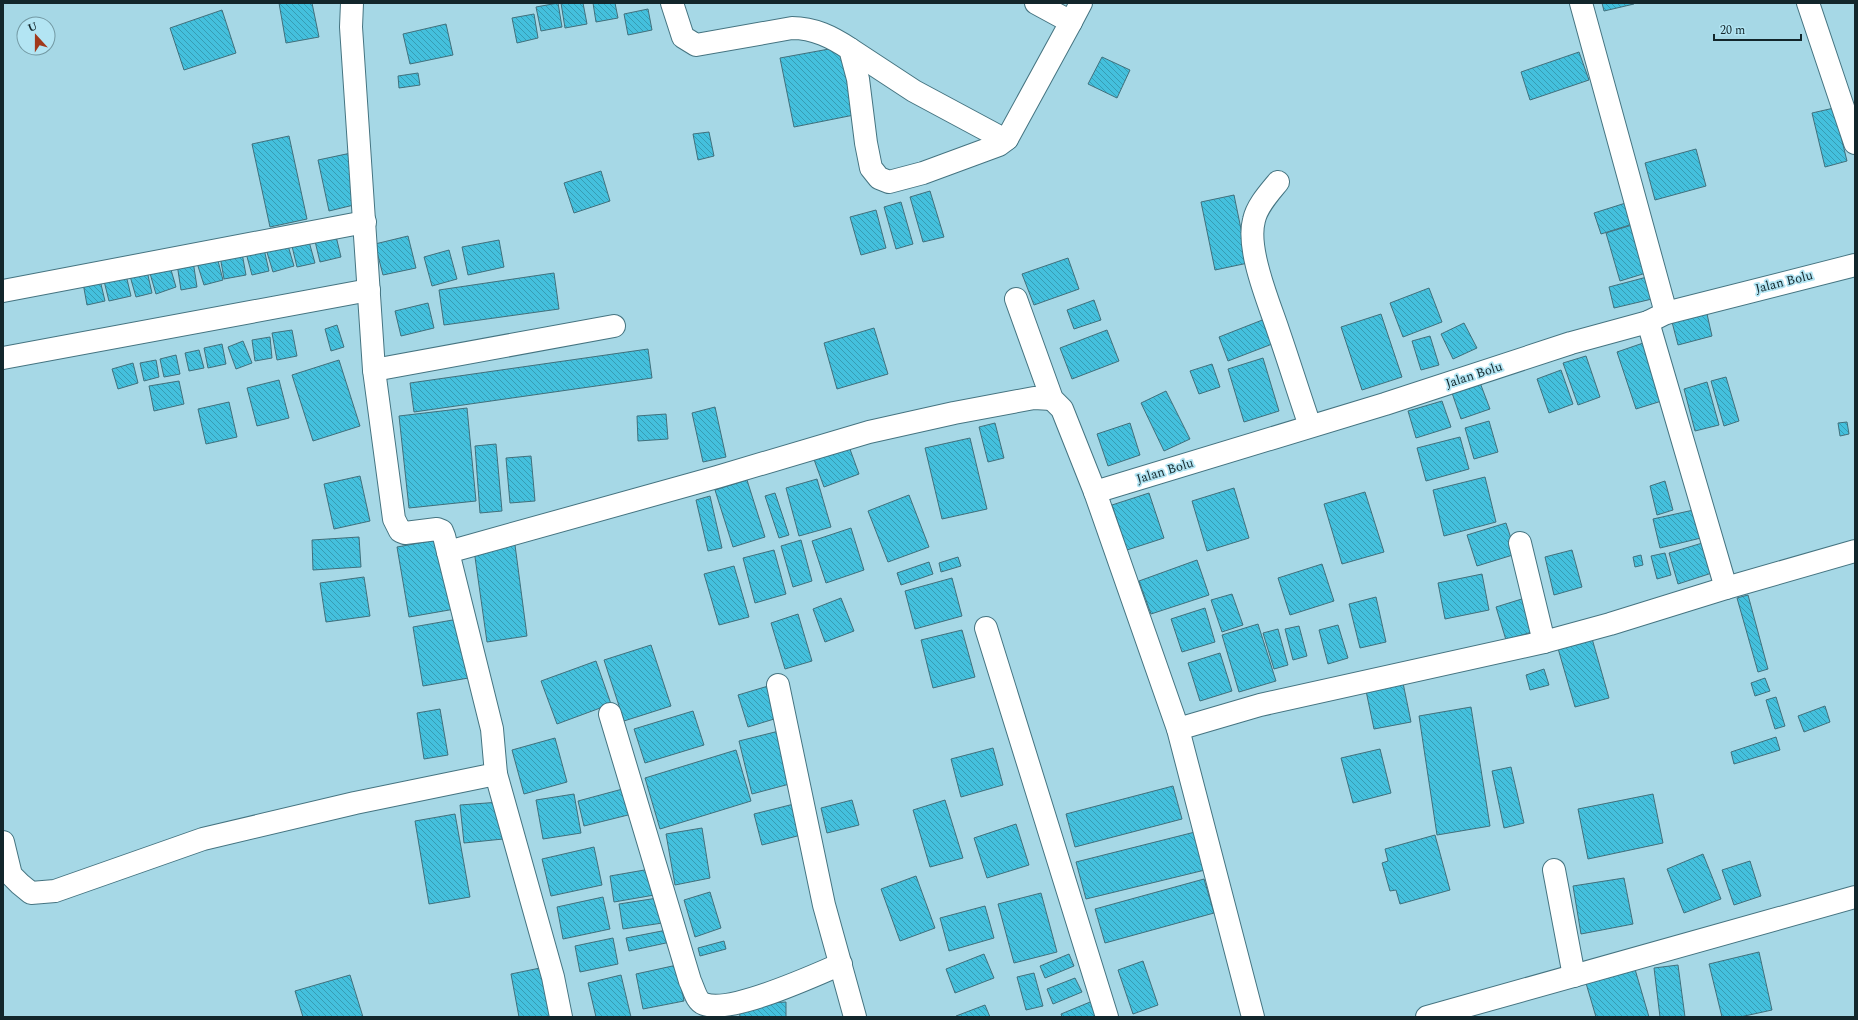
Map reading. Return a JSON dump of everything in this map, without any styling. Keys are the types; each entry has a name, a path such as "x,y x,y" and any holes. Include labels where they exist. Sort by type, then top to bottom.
{"street":[{"path":"352,3 351,27 374,370 394,519 400,531 404,533 437,529 442,531 446,540 492,729 496,774 553,977 561,1017"},
{"path":"672,3 683,37 696,45 792,28 806,28 831,37 914,90 996,135 1007,139"},
{"path":"1036,3 1071,22"},
{"path":"850,49 858,79 871,168 879,178 889,182 923,173 999,145 1007,139 1081,3"},
{"path":"1581,3 1657,317 1726,588"},
{"path":"1808,3 1855,143"},
{"path":"1278,182 1263,201 1253,221 1253,238 1256,260 1267,300 1310,426"},
{"path":"3,291 365,222"},
{"name":"Jalan Bolu","path":"1095,492 1385,404 1571,342 1657,317 1855,265"},
{"path":"3,358 369,290"},
{"path":"1016,299 1052,400 1062,409 1095,492 1178,729 1252,1017"},
{"path":"374,370 614,326"},
{"path":"448,552 717,477 868,432 954,413 1034,398 1052,400"},
{"path":"1520,543 1544,642"},
{"path":"1178,729 1268,704 1544,642 1610,624 1726,588 1855,551"},
{"path":"986,628 1107,1017"},
{"path":"778,685 824,906 855,1017"},
{"path":"610,714 690,981 698,1000 704,1004 715,1006 751,999 841,964"},
{"path":"3,842 11,875 20,884 32,893 55,891 203,839 355,803 496,774"},
{"path":"1554,870 1574,976"},
{"path":"1427,1017 1855,897"}],"building":[{"path":"279,3 312,3 319,37 286,43"},
{"path":"558,3 562,27 541,31 536,7"},
{"path":"561,3 583,3 587,24 565,28"},
{"path":"593,3 615,3 618,18 596,22"},
{"path":"1602,3 1633,3 1634,4 1604,11"},
{"path":"648,9 652,30 628,35 624,14"},
{"path":"222,10 236,53 184,70 170,28"},
{"path":"534,14 538,38 517,43 512,18"},
{"path":"446,24 453,55 410,64 403,34"},
{"path":"840,47 854,115 794,127 780,58"},
{"path":"1579,52 1589,80 1530,100 1521,72"},
{"path":"1102,57 1130,70 1117,98 1088,84"},
{"path":"418,73 420,85 399,88 398,76"},
{"path":"1834,108 1847,161 1825,167 1812,113"},
{"path":"709,132 714,156 698,160 693,134"},
{"path":"289,136 307,219 270,227 252,144"},
{"path":"1696,149 1706,186 1655,200 1645,163"},
{"path":"351,153 362,203 329,211 318,160"},
{"path":"601,171 610,201 574,213 564,183"},
{"path":"930,191 944,237 923,242 910,197"},
{"path":"1234,195 1248,263 1215,270 1201,202"},
{"path":"1632,201 1639,222 1601,234 1594,213"},
{"path":"901,202 913,244 896,249 884,207"},
{"path":"876,210 886,248 861,255 850,217"},
{"path":"1632,225 1646,273 1620,281 1606,233"},
{"path":"335,232 341,257 320,262 314,237"},
{"path":"408,236 416,268 383,275 375,244"},
{"path":"308,238 315,263 297,267 291,242"},
{"path":"499,240 504,267 468,275 462,247"},
{"path":"287,242 294,266 273,272 266,249"},
{"path":"264,249 269,271 252,275 246,253"},
{"path":"449,250 457,279 432,286 424,257"},
{"path":"242,253 246,275 224,279 220,256"},
{"path":"217,257 223,280 204,285 197,263"},
{"path":"1068,258 1079,289 1034,305 1022,274"},
{"path":"193,261 197,287 181,290 177,264"},
{"path":"169,263 176,287 156,294 149,270"},
{"path":"147,271 152,293 136,297 130,276"},
{"path":"554,273 559,309 444,325 439,290"},
{"path":"126,275 131,296 109,301 104,281"},
{"path":"1647,277 1652,299 1614,308 1609,287"},
{"path":"100,280 105,301 87,305 83,283"},
{"path":"1429,288 1442,322 1403,337 1390,303"},
{"path":"1094,300 1101,320 1074,329 1067,310"},
{"path":"428,303 434,328 401,336 395,311"},
{"path":"1381,314 1402,377 1362,390 1341,327"},
{"path":"1707,314 1712,336 1678,345 1672,322"},
{"path":"1270,317 1280,341 1228,361 1219,337"},
{"path":"1464,323 1477,348 1453,359 1441,334"},
{"path":"337,325 344,347 331,351 325,329"},
{"path":"874,328 888,374 837,389 824,343"},
{"path":"292,330 297,356 277,360 272,333"},
{"path":"1107,330 1119,361 1072,379 1060,348"},
{"path":"1430,336 1439,365 1421,370 1412,341"},
{"path":"270,337 272,358 255,361 252,340"},
{"path":"243,341 252,363 236,369 228,347"},
{"path":"1649,341 1668,399 1636,409 1617,352"},
{"path":"222,344 226,364 208,368 204,348"},
{"path":"648,349 652,378 414,412 410,383"},
{"path":"199,350 204,368 189,371 185,353"},
{"path":"176,355 180,374 164,377 160,359"},
{"path":"1586,356 1600,397 1578,405 1563,363"},
{"path":"1263,358 1279,411 1244,422 1228,369"},
{"path":"156,360 159,377 144,381 140,363"},
{"path":"339,360 360,426 313,441 292,375"},
{"path":"133,363 138,383 118,389 112,369"},
{"path":"1212,364 1220,387 1199,394 1190,371"},
{"path":"1561,370 1573,404 1549,413 1537,379"},
{"path":"1726,377 1739,421 1724,426 1711,381"},
{"path":"279,380 289,418 257,426 247,388"},
{"path":"1479,380 1490,409 1461,419 1451,390"},
{"path":"179,381 184,404 154,411 149,386"},
{"path":"1707,382 1719,425 1695,431 1684,389"},
{"path":"1166,391 1190,439 1164,451 1141,403"},
{"path":"1442,401 1451,427 1416,438 1408,411"},
{"path":"229,402 237,437 206,444 198,409"},
{"path":"715,407 726,457 703,462 692,413"},
{"path":"467,408 476,501 409,508 399,416"},
{"path":"666,414 668,439 638,441 637,416"},
{"path":"1489,421 1498,452 1474,459 1465,428"},
{"path":"1847,422 1849,434 1840,436 1838,423"},
{"path":"995,423 1004,458 988,462 979,427"},
{"path":"1130,423 1140,455 1108,466 1097,434"},
{"path":"1460,437 1469,469 1426,481 1417,448"},
{"path":"970,438 987,509 942,519 925,448"},
{"path":"847,441 859,474 824,487 812,454"},
{"path":"496,444 502,511 480,513 475,446"},
{"path":"531,456 535,501 510,503 506,458"},
{"path":"360,476 370,521 334,529 324,484"},
{"path":"1485,477 1496,522 1444,536 1433,490"},
{"path":"817,479 831,527 799,536 786,488"},
{"path":"747,480 765,537 733,547 715,490"},
{"path":"1665,481 1673,510 1657,515 1650,486"},
{"path":"1234,488 1249,538 1207,551 1192,501"},
{"path":"1365,492 1384,552 1342,564 1324,504"},
{"path":"775,493 789,535 779,538 765,496"},
{"path":"1149,493 1164,538 1127,550 1112,505"},
{"path":"909,495 929,547 888,562 868,511"},
{"path":"710,496 722,548 708,551 696,500"},
{"path":"1698,509 1705,537 1660,548 1653,519"},
{"path":"1506,523 1516,554 1477,566 1467,535"},
{"path":"851,528 864,570 826,583 812,541"},
{"path":"359,537 361,567 313,570 312,540"},
{"path":"442,539 455,609 409,617 397,547"},
{"path":"801,540 812,581 793,587 781,546"},
{"path":"1709,541 1718,571 1678,584 1669,553"},
{"path":"515,545 527,636 487,642 474,550"},
{"path":"774,550 786,594 755,603 743,558"},
{"path":"1572,550 1582,587 1554,595 1545,557"},
{"path":"1665,553 1671,575 1657,579 1651,556"},
{"path":"1641,555 1643,565 1635,567 1633,557"},
{"path":"958,557 961,566 941,572 939,563"},
{"path":"1197,560 1209,595 1151,614 1139,581"},
{"path":"929,562 933,574 901,585 897,573"},
{"path":"1322,564 1334,601 1290,615 1278,578"},
{"path":"734,566 749,617 719,625 704,574"},
{"path":"1482,574 1489,610 1445,619 1438,583"},
{"path":"364,577 370,616 326,622 320,583"},
{"path":"952,578 962,616 915,629 905,591"},
{"path":"1232,594 1243,625 1222,632 1211,600"},
{"path":"1748,595 1768,669 1758,672 1737,598"},
{"path":"1376,597 1386,642 1360,648 1349,604"},
{"path":"841,598 854,631 825,642 813,609"},
{"path":"1525,598 1535,631 1506,640 1496,607"},
{"path":"1205,608 1215,642 1182,652 1171,619"},
{"path":"798,614 812,661 785,669 771,623"},
{"path":"464,618 474,677 423,686 413,627"},
{"path":"1258,624 1276,681 1239,692 1222,635"},
{"path":"1338,625 1348,658 1328,664 1319,630"},
{"path":"1299,626 1307,656 1293,660 1285,629"},
{"path":"1278,629 1288,665 1274,669 1263,633"},
{"path":"962,630 975,677 933,688 921,640"},
{"path":"1591,635 1609,698 1575,707 1557,645"},
{"path":"651,645 671,706 624,721 604,660"},
{"path":"1220,653 1232,691 1200,701 1188,663"},
{"path":"596,661 611,704 557,724 541,681"},
{"path":"1544,669 1549,685 1530,690 1526,675"},
{"path":"1402,678 1411,722 1374,729 1365,686"},
{"path":"1765,678 1770,691 1755,696 1751,683"},
{"path":"775,684 784,716 748,727 738,695"},
{"path":"1776,697 1785,726 1775,729 1766,700"},
{"path":"1825,706 1830,722 1804,732 1798,716"},
{"path":"1471,707 1490,826 1437,835 1419,716"},
{"path":"440,709 448,755 424,759 417,713"},
{"path":"693,711 704,745 645,763 634,729"},
{"path":"783,730 797,782 752,794 739,741"},
{"path":"1776,737 1780,750 1734,764 1731,752"},
{"path":"555,738 567,782 524,794 512,750"},
{"path":"993,748 1003,785 961,797 951,759"},
{"path":"1380,749 1391,793 1353,803 1341,758"},
{"path":"736,750 751,801 660,829 645,778"},
{"path":"1511,767 1524,823 1504,828 1492,771"},
{"path":"1173,786 1182,819 1075,847 1066,814"},
{"path":"630,787 636,813 584,826 578,801"},
{"path":"574,794 581,833 543,839 536,800"},
{"path":"1653,794 1663,843 1588,859 1578,809"},
{"path":"852,800 859,825 827,833 821,808"},
{"path":"945,800 963,858 930,867 913,810"},
{"path":"500,802 503,839 464,843 460,805"},
{"path":"798,803 805,834 762,845 754,814"},
{"path":"455,814 470,897 429,904 415,821"},
{"path":"1016,824 1029,865 987,878 974,838"},
{"path":"702,828 710,878 675,885 666,834"},
{"path":"1195,832 1205,870 1086,899 1076,862"},
{"path":"1435,835 1450,890 1400,904 1396,890 1390,891 1382,863 1388,861 1385,849"},
{"path":"594,847 602,885 551,896 542,859"},
{"path":"1703,854 1721,899 1684,913 1667,869"},
{"path":"1750,861 1761,896 1734,905 1722,870"},
{"path":"656,868 660,894 614,902 610,876"},
{"path":"916,876 935,928 900,941 881,889"},
{"path":"1624,878 1633,924 1581,934 1573,886"},
{"path":"1204,879 1214,913 1105,943 1095,909"},
{"path":"710,892 721,928 695,937 684,900"},
{"path":"1041,893 1057,952 1014,963 998,904"},
{"path":"603,897 610,929 563,939 557,907"},
{"path":"664,897 669,922 623,929 619,904"},
{"path":"985,906 994,938 949,951 940,918"},
{"path":"672,929 675,941 629,951 626,938"},
{"path":"613,938 618,964 580,972 575,946"},
{"path":"724,941 726,949 700,956 698,948"},
{"path":"1759,952 1772,1010 1740,1017 1722,1017 1709,964"},
{"path":"984,954 994,978 955,993 946,969"},
{"path":"1069,954 1074,966 1045,978 1040,966"},
{"path":"1632,959 1649,1017 1596,1017 1583,973"},
{"path":"1143,961 1158,1005 1133,1014 1118,970"},
{"path":"677,965 684,1001 643,1009 636,974"},
{"path":"1678,965 1685,1017 1660,1017 1654,968"},
{"path":"545,967 555,1017 519,1017 511,974"},
{"path":"1034,973 1043,1006 1026,1010 1017,977"},
{"path":"350,975 363,1017 303,1017 295,991"},
{"path":"621,975 631,1017 596,1017 588,983"},
{"path":"1075,978 1082,992 1053,1004 1047,989"},
{"path":"1095,1000 1102,1017 1062,1017 1061,1014"},
{"path":"786,1002 786,1017 740,1017 739,1005"},
{"path":"985,1005 990,1017 956,1017 956,1016"}]}
